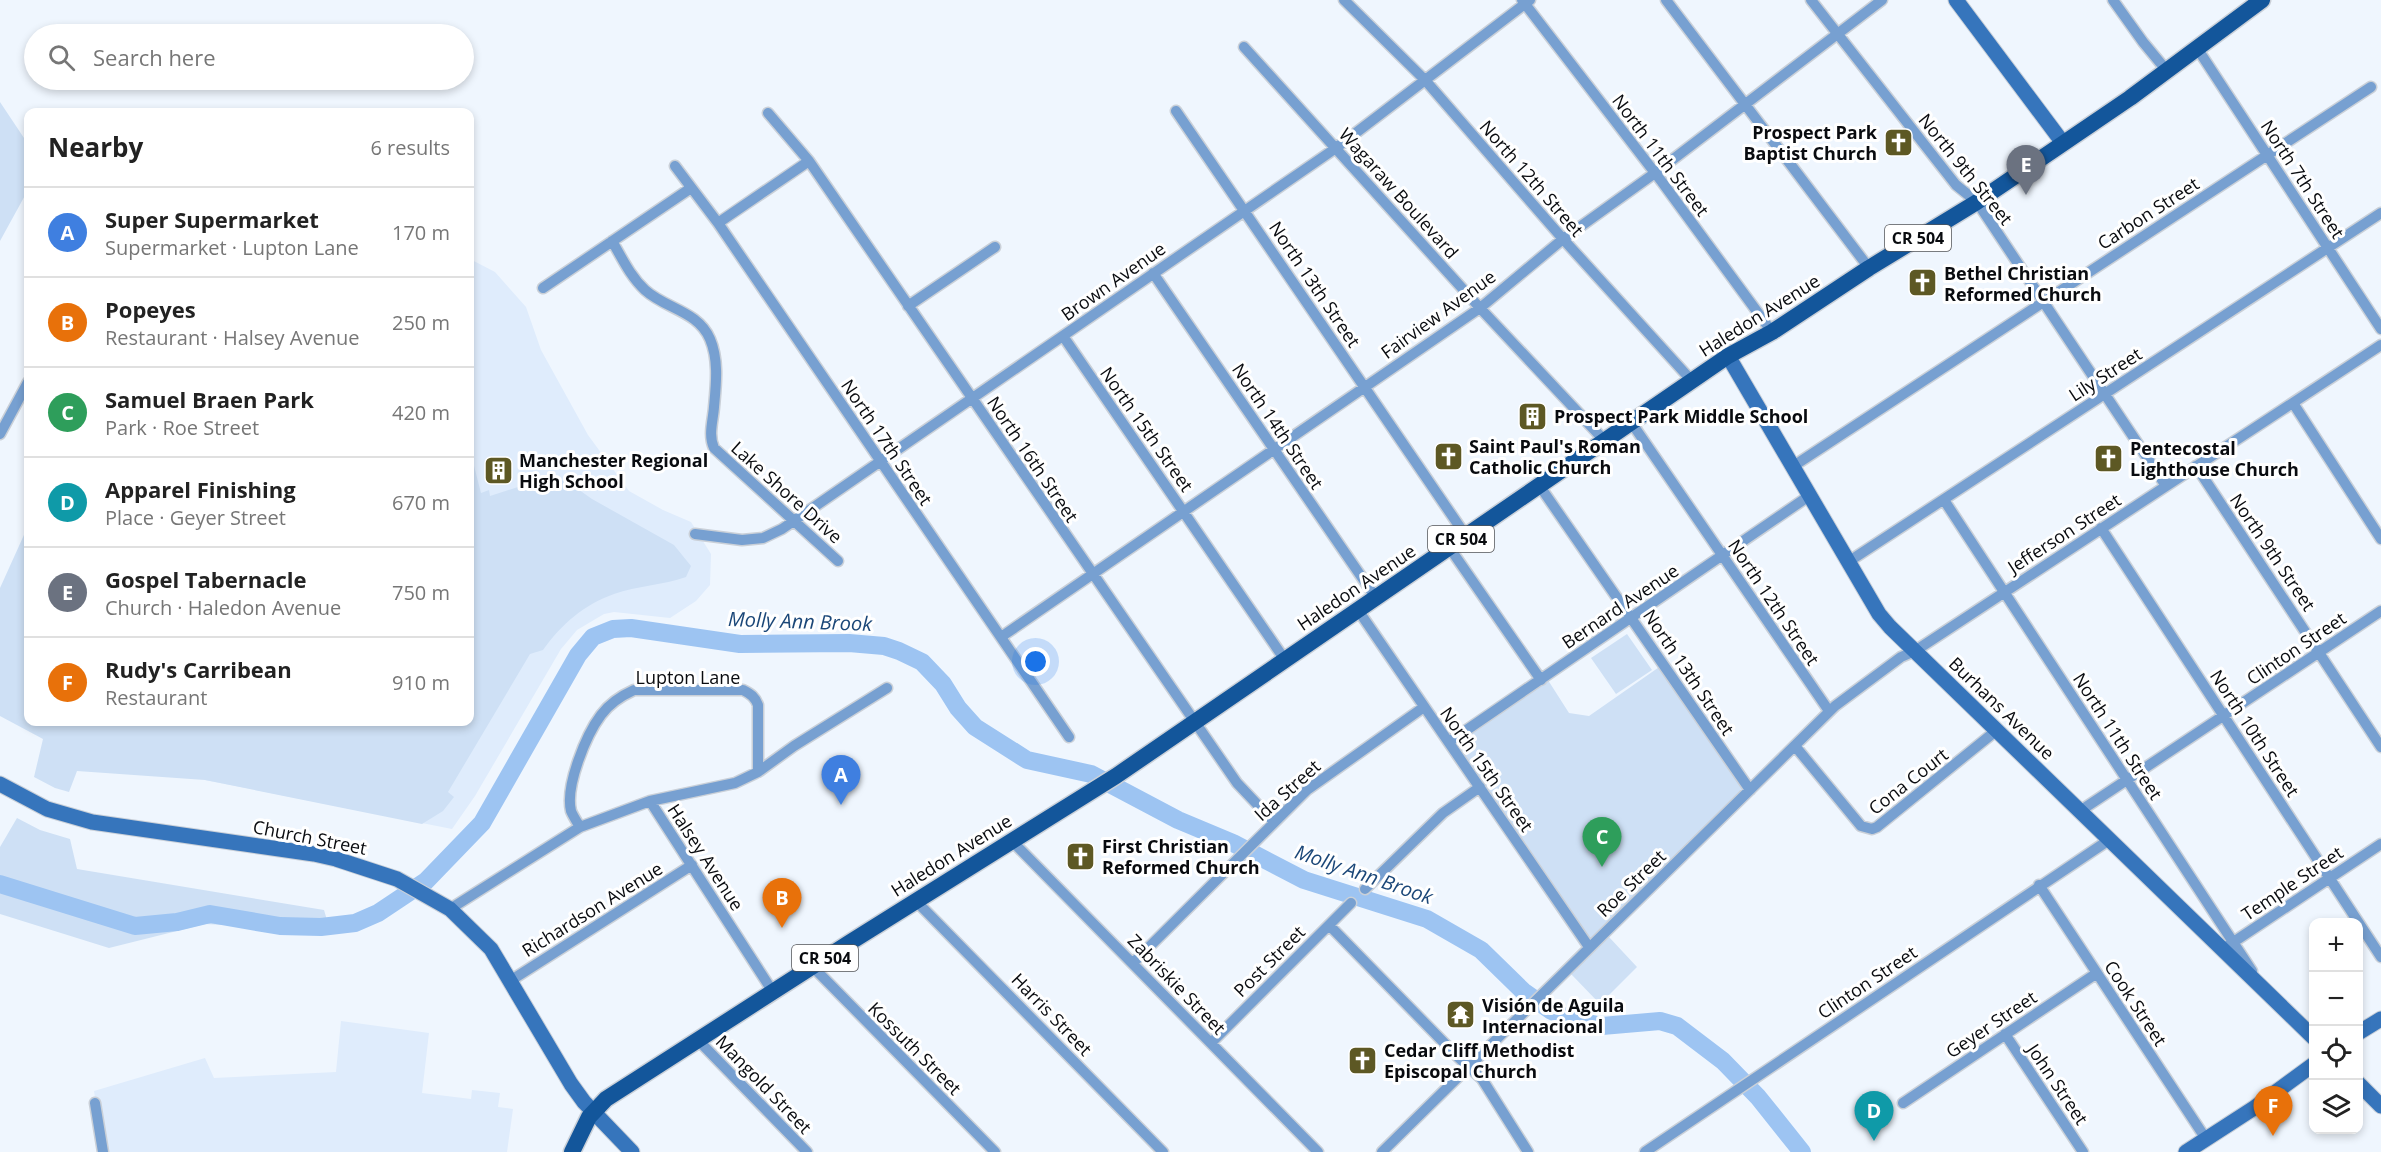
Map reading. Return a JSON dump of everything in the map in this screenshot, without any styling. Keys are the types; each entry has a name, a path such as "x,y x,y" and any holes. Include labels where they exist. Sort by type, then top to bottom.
{"main road":[{"name":"Haledon Avenue","path":"572,1152 593,1112 606,1099 1011,840 1116,776 1728,356 1772,332 1869,268 1977,202 2167,71 2259,1"}],"street":[{"name":"North 12th Street","path":"1344,0 1425,80 1563,239 1692,381"},
{"path":"1666,0 1869,268"},
{"name":"North 9th Street","path":"1811,0 1956,185 1977,202 2166,486"},
{"name":"Fairview Avenue","path":"1001,638 1480,308 1563,239 1655,173 1882,0"},
{"path":"1956,0 2063,143"},
{"path":"2113,0 2167,71"},
{"name":"Brown Avenue","path":"695,534 742,540 763,538 794,520 1336,148 1526,1"},
{"name":"North 11th Street","path":"1526,1 1772,332"},
{"name":"Wagaraw Boulevard","path":"1244,47 1480,308 1604,440"},
{"name":"North 7th Street","path":"2197,48 2381,329"},
{"name":"Carbon Street","path":"1792,467 2371,87"},
{"name":"North 13th Street","path":"1176,111 1466,536"},
{"name":"North 16th Street","path":"768,113 809,161 1236,783 1275,822"},
{"path":"718,223 809,161"},
{"name":"North 17th Street","path":"675,166 718,223 1070,737"},
{"path":"543,288 691,188"},
{"name":"Lily Street","path":"1848,562 2381,213"},
{"name":"Lake Shore Drive","path":"612,241 632,276 647,292 698,321 704,328 716,355 711,442 714,448 838,561"},
{"path":"908,306 995,247"},
{"name":"North 14th Street","path":"1154,273 1376,598"},
{"name":"North 15th Street","path":"1063,336 1285,660"},
{"name":"Jefferson Street","path":"1915,651 2381,345"},
{"name":"Burhans Avenue","path":"1728,356 1879,614 2109,840 2227,946 2265,991 2309,1034"},
{"path":"0,434 24,389"},
{"path":"2293,403 2381,539"},
{"name":"North 12th Street","path":"1631,422 1829,711"},
{"name":"North 9th Street","path":"2196,466 2381,747"},
{"name":"North 13th Street","path":"1539,485 1749,790"},
{"name":"Bernard Avenue","path":"1449,742 1809,496"},
{"name":"North 11th Street","path":"1944,500 2127,780 2227,946"},
{"name":"North 10th Street","path":"2101,528 2381,957"},
{"path":"1449,547 1540,680"},
{"name":"North 15th Street","path":"1358,610 1589,947"},
{"name":"Clinton Street","path":"2080,811 2381,611"},
{"name":"Roe Street","path":"1382,1152 1829,711 1901,657 1915,651"},
{"path":"450,909 580,827 651,801 735,783 758,772 794,746 887,688"},
{"name":"Lupton Lane","path":"580,827 572,812 571,802 574,774 584,748 602,714 634,690 743,690 750,693 756,698 758,705 758,772"},
{"name":"Ida Street","path":"1133,963 1320,779 1424,707"},
{"name":"Cona Court","path":"1794,746 1861,826 1872,829 1997,730"},
{"name":"Church Street","path":"0,784 47,809 92,822 336,858 397,879 450,909 491,949 571,1084 593,1112 632,1152"},
{"path":"1365,889 1443,813 1480,787"},
{"name":"Halsey Avenue","path":"651,801 773,992"},
{"name":"Zabriskie Street","path":"1011,840 1318,1152"},
{"name":"Clinton Street","path":"1645,1152 2109,840"},
{"name":"Temple Street","path":"2227,946 2381,844"},
{"name":"Richardson Avenue","path":"510,981 693,866"},
{"name":"Cook Street","path":"2039,885 2206,1139"},
{"name":"Harris Street","path":"915,901 1163,1152"},
{"name":"Post Street","path":"1211,1042 1351,903"},
{"path":"1329,925 1482,1079 1528,1152"},
{"name":"Kossuth Street","path":"813,967 995,1152"},
{"name":"Geyer Street","path":"1903,1103 2097,973"},
{"path":"2363,1030 2381,1019"},
{"name":"John Street","path":"2005,1034 2083,1152"},
{"name":"Mangold Street","path":"698,1040 807,1152"},
{"path":"2186,1152 2254,1108 2309,1067"},
{"path":"2363,1088 2381,1106"},
{"path":"94,1103 103,1152"}],"shaded area":[{"path":"0,102 24,138 24,197 0,241"},
{"path":"474,261 495,272 526,307 541,350 588,435 629,491 691,522 711,554 710,585 696,601 670,618 614,612 604,614 577,630 561,649 475,796 452,829 205,780 452,726 474,726"},
{"path":"474,466 481,493 489,490 490,496 518,487 565,480 592,499 674,545 691,566 686,577 623,591 592,604 574,616 543,650 530,654 448,792 454,797 443,811 422,824 205,780 77,771 69,792 55,788 34,777 43,739 0,716 0,588 24,535 24,726 474,726"},
{"path":"1627,634 1652,670 1616,694 1591,658"},
{"path":"1665,663 1751,788 1589,947 1448,742 1546,677 1569,713 1589,716"},
{"path":"17,818 40,830 70,839 77,869 324,910 330,930 205,924 109,948 0,914 0,847"},
{"path":"1609,937 1637,967 1600,1004 1571,974"},
{"path":"341,1021 429,1033 422,1093 471,1099 472,1090 500,1093 498,1107 513,1109 507,1152 103,1152 94,1091 205,1058 214,1078 336,1072"}],"waterway":[{"name":"Molly Ann Brook","path":"0,884 135,926 177,922 210,914 280,926 321,927 355,923 378,913 426,881 482,823 578,655 593,637 613,629 631,628 740,644 849,643 884,646 922,662 943,684 958,708 975,727 1027,760 1091,774 1178,820 1233,843 1304,880 1427,919 1481,950 1523,991 1550,1010 1569,1019 1602,1026 1660,1021 1677,1026 1723,1061 1758,1097 1802,1152"}],"place":[{"name":"Prospect Park Baptist Church","path":"1898,142"},
{"name":"Gospel Tabernacle","path":"2026,195"},
{"name":"Bethel Christian Reformed Church","path":"1923,283"},
{"name":"Prospect Park Middle School","path":"1533,416"},
{"name":"Saint Paul's Roman Catholic Church","path":"1448,456"},
{"name":"Pentecostal Lighthouse Church","path":"2109,458"},
{"name":"Manchester Regional High School","path":"498,470"},
{"name":"Super Supermarket","path":"841,805"},
{"name":"First Christian Reformed Church","path":"1081,856"},
{"name":"Samuel Braen Park","path":"1602,867"},
{"name":"Popeyes","path":"782,928"},
{"name":"Visión de Aguila Internacional","path":"1461,1015"},
{"name":"Cedar Cliff Methodist Episcopal Church","path":"1363,1060"},
{"name":"Rudy's Carribean","path":"2273,1136"},
{"name":"Apparel Finishing","path":"1874,1141"}]}
